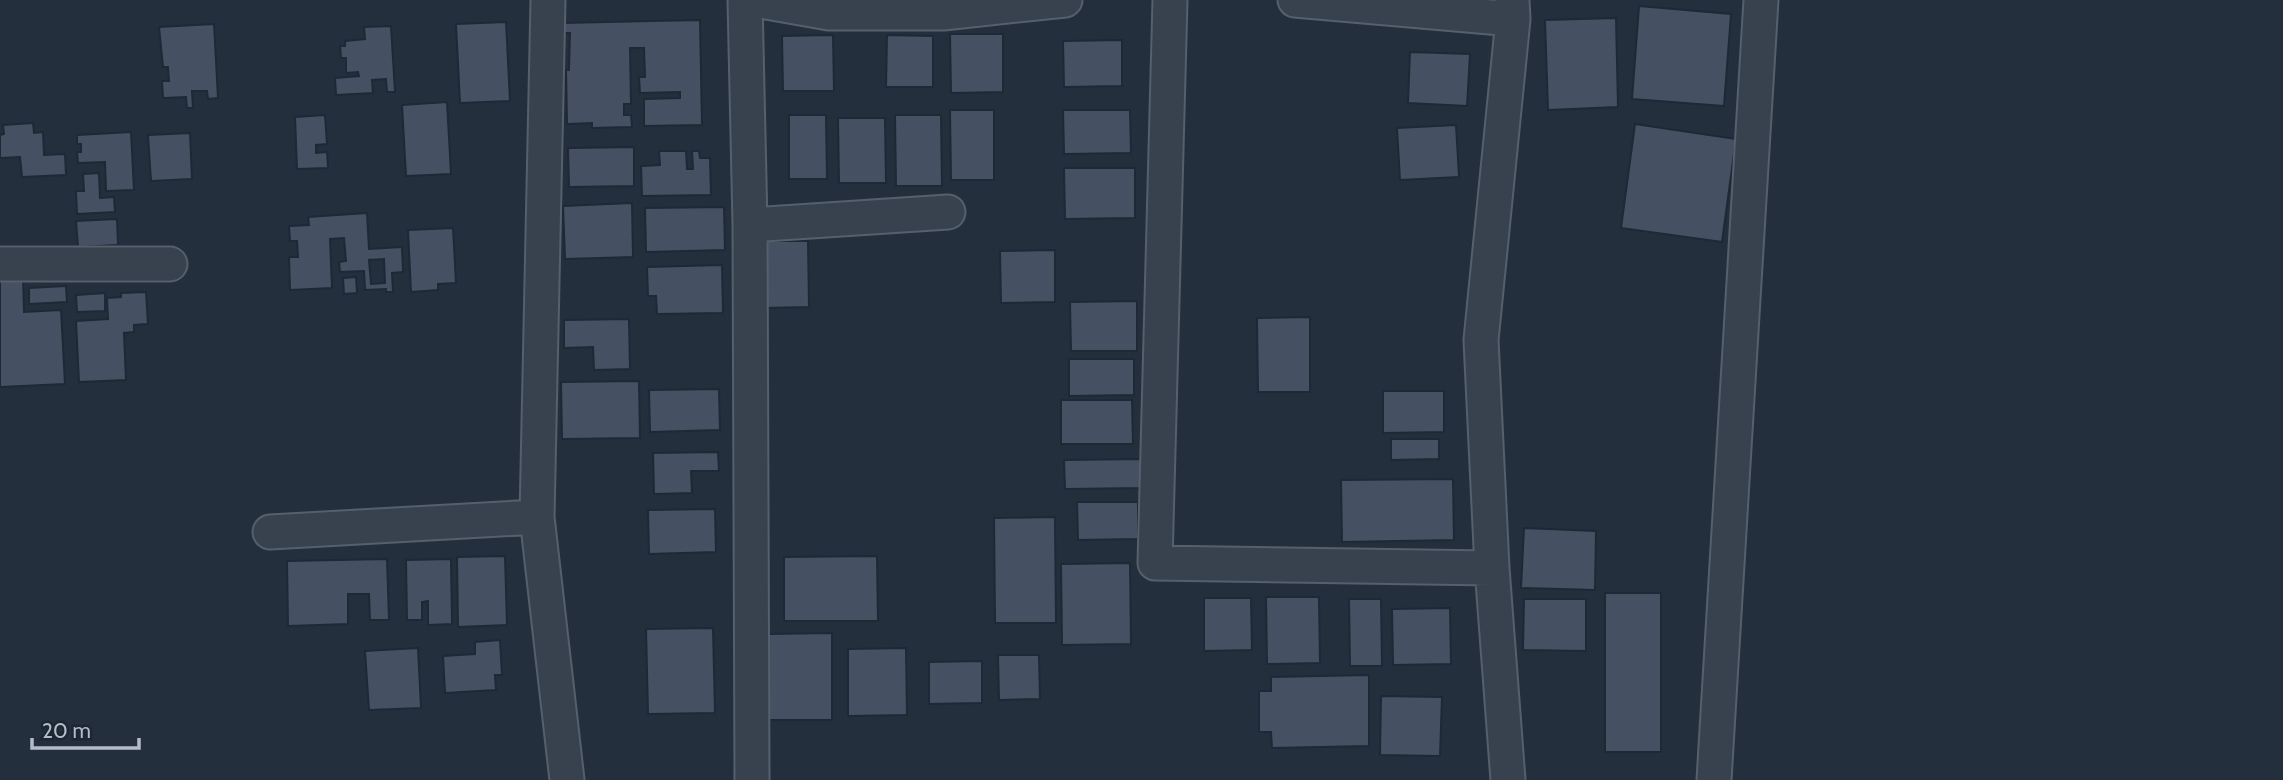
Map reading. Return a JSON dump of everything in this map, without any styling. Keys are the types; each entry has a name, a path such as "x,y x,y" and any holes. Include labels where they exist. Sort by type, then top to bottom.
{"street":[{"path":"548,0 537,517 568,780"},
{"path":"744,0 750,225 752,780"},
{"path":"755,0 829,13 1065,0"},
{"path":"1170,0 1155,563 1492,568"},
{"path":"1295,0 1513,9 1481,340 1492,568 1508,780"},
{"path":"1714,780 1761,0"},
{"path":"750,225 948,212"},
{"path":"0,264 170,264"},
{"path":"270,532 537,517"}],"building":[{"path":"1639,6 1731,14 1724,106 1632,99"},
{"path":"1616,18 1618,107 1548,110 1545,20"},
{"path":"700,20 702,125 644,126 644,99 680,98 680,92 640,93 639,77 645,77 644,48 630,48 631,104 624,104 624,115 631,115 632,127 592,128 592,123 567,124 566,70 569,70 570,33 560,33 560,23"},
{"path":"506,22 510,101 460,103 456,24"},
{"path":"214,24 218,98 208,99 207,91 192,91 193,108 187,108 186,97 163,98 162,81 169,81 168,67 163,67 159,27"},
{"path":"391,26 395,92 387,92 386,79 372,80 373,93 336,95 335,78 359,76 358,72 346,73 346,58 341,58 340,46 345,46 345,41 365,39 364,27"},
{"path":"950,34 1003,34 1003,92 951,93"},
{"path":"833,35 834,91 783,91 782,36"},
{"path":"887,35 933,36 933,87 886,87"},
{"path":"1122,40 1122,86 1064,87 1063,41"},
{"path":"1410,52 1470,54 1467,106 1408,103"},
{"path":"447,102 451,174 406,176 402,105"},
{"path":"950,110 994,110 994,180 951,180"},
{"path":"1063,110 1130,110 1131,153 1064,154"},
{"path":"325,115 327,144 316,145 316,153 327,152 328,168 297,169 295,117"},
{"path":"789,115 826,115 827,179 789,179"},
{"path":"895,115 941,115 942,186 896,186"},
{"path":"838,118 885,118 886,183 839,183"},
{"path":"33,123 34,133 43,132 44,155 65,154 66,175 22,177 20,157 0,158 3,125"},
{"path":"1635,124 1736,139 1722,242 1621,228"},
{"path":"1456,125 1459,177 1400,180 1397,128"},
{"path":"131,132 134,190 106,191 105,162 78,163 77,152 81,152 81,144 77,144 77,135"},
{"path":"190,133 192,179 151,181 148,135"},
{"path":"634,147 634,186 569,187 568,148"},
{"path":"659,151 686,151 687,169 693,169 692,151 699,151 700,158 710,158 711,195 642,196 641,166 660,165"},
{"path":"1064,168 1135,168 1135,218 1065,219"},
{"path":"99,173 100,198 114,197 115,212 77,214 76,191 84,191 83,174"},
{"path":"632,203 633,257 565,259 563,206"},
{"path":"724,207 725,250 646,252 645,208"},
{"path":"367,213 369,249 402,247 403,272 392,273 393,292 386,292 386,289 365,290 364,271 340,272 339,262 346,261 344,238 330,239 332,288 290,290 289,257 298,257 297,241 290,241 289,226 309,225 308,217","holes":["384,259 385,283 371,284 369,260"]},
{"path":"117,219 118,245 78,247 76,221"},
{"path":"453,228 456,283 438,284 438,290 411,292 408,230"},
{"path":"762,241 808,241 809,307 763,308"},
{"path":"1055,250 1055,302 1001,303 1000,251"},
{"path":"722,265 723,313 657,314 656,296 648,296 647,267"},
{"path":"23,277 24,312 61,310 65,384 0,387 0,278"},
{"path":"356,277 357,293 344,294 343,278"},
{"path":"66,286 67,302 29,304 29,288"},
{"path":"146,292 148,324 134,325 134,332 124,333 126,380 79,382 76,321 108,319 107,298 121,297 121,293"},
{"path":"105,293 105,311 77,312 76,295"},
{"path":"1137,301 1137,351 1071,351 1070,302"},
{"path":"1310,317 1310,392 1258,392 1257,318"},
{"path":"629,319 630,369 594,370 593,347 564,348 564,320"},
{"path":"1069,359 1134,359 1134,395 1069,396"},
{"path":"639,381 640,438 562,439 561,382"},
{"path":"719,389 720,430 650,432 649,390"},
{"path":"1383,391 1444,391 1444,432 1383,433"},
{"path":"1061,400 1132,400 1133,444 1061,444"},
{"path":"1391,439 1439,439 1439,459 1391,460"},
{"path":"718,452 719,471 691,471 692,493 654,494 653,453"},
{"path":"1142,459 1142,488 1065,489 1064,460"},
{"path":"1453,479 1454,540 1342,542 1341,480"},
{"path":"1077,502 1138,502 1138,539 1078,540"},
{"path":"715,509 716,552 649,554 648,510"},
{"path":"1055,517 1056,623 995,623 994,518"},
{"path":"1524,528 1596,531 1595,590 1521,588"},
{"path":"505,556 507,625 458,627 457,557"},
{"path":"877,556 878,621 784,621 784,557"},
{"path":"387,559 389,620 370,620 369,594 348,594 348,624 288,626 287,561"},
{"path":"451,559 452,624 428,625 428,601 422,602 422,620 407,620 406,560"},
{"path":"1130,563 1131,644 1062,645 1061,564"},
{"path":"1605,593 1661,593 1661,752 1605,752"},
{"path":"1266,597 1319,597 1320,663 1267,664"},
{"path":"1204,598 1251,598 1252,650 1204,651"},
{"path":"1349,599 1381,599 1382,666 1350,666"},
{"path":"1524,599 1586,599 1586,651 1523,650"},
{"path":"1450,608 1451,664 1393,665 1392,609"},
{"path":"713,628 715,713 648,714 646,629"},
{"path":"832,633 832,720 768,720 767,634"},
{"path":"500,640 502,675 495,675 496,690 445,693 443,656 475,654 475,642"},
{"path":"418,648 421,708 369,710 365,651"},
{"path":"906,648 907,715 848,716 848,649"},
{"path":"998,655 1039,655 1040,699 999,700"},
{"path":"982,661 982,703 929,704 929,662"},
{"path":"1369,675 1369,746 1272,748 1271,732 1259,732 1259,691 1271,691 1271,677"},
{"path":"1381,696 1442,697 1440,756 1380,755"}]}
